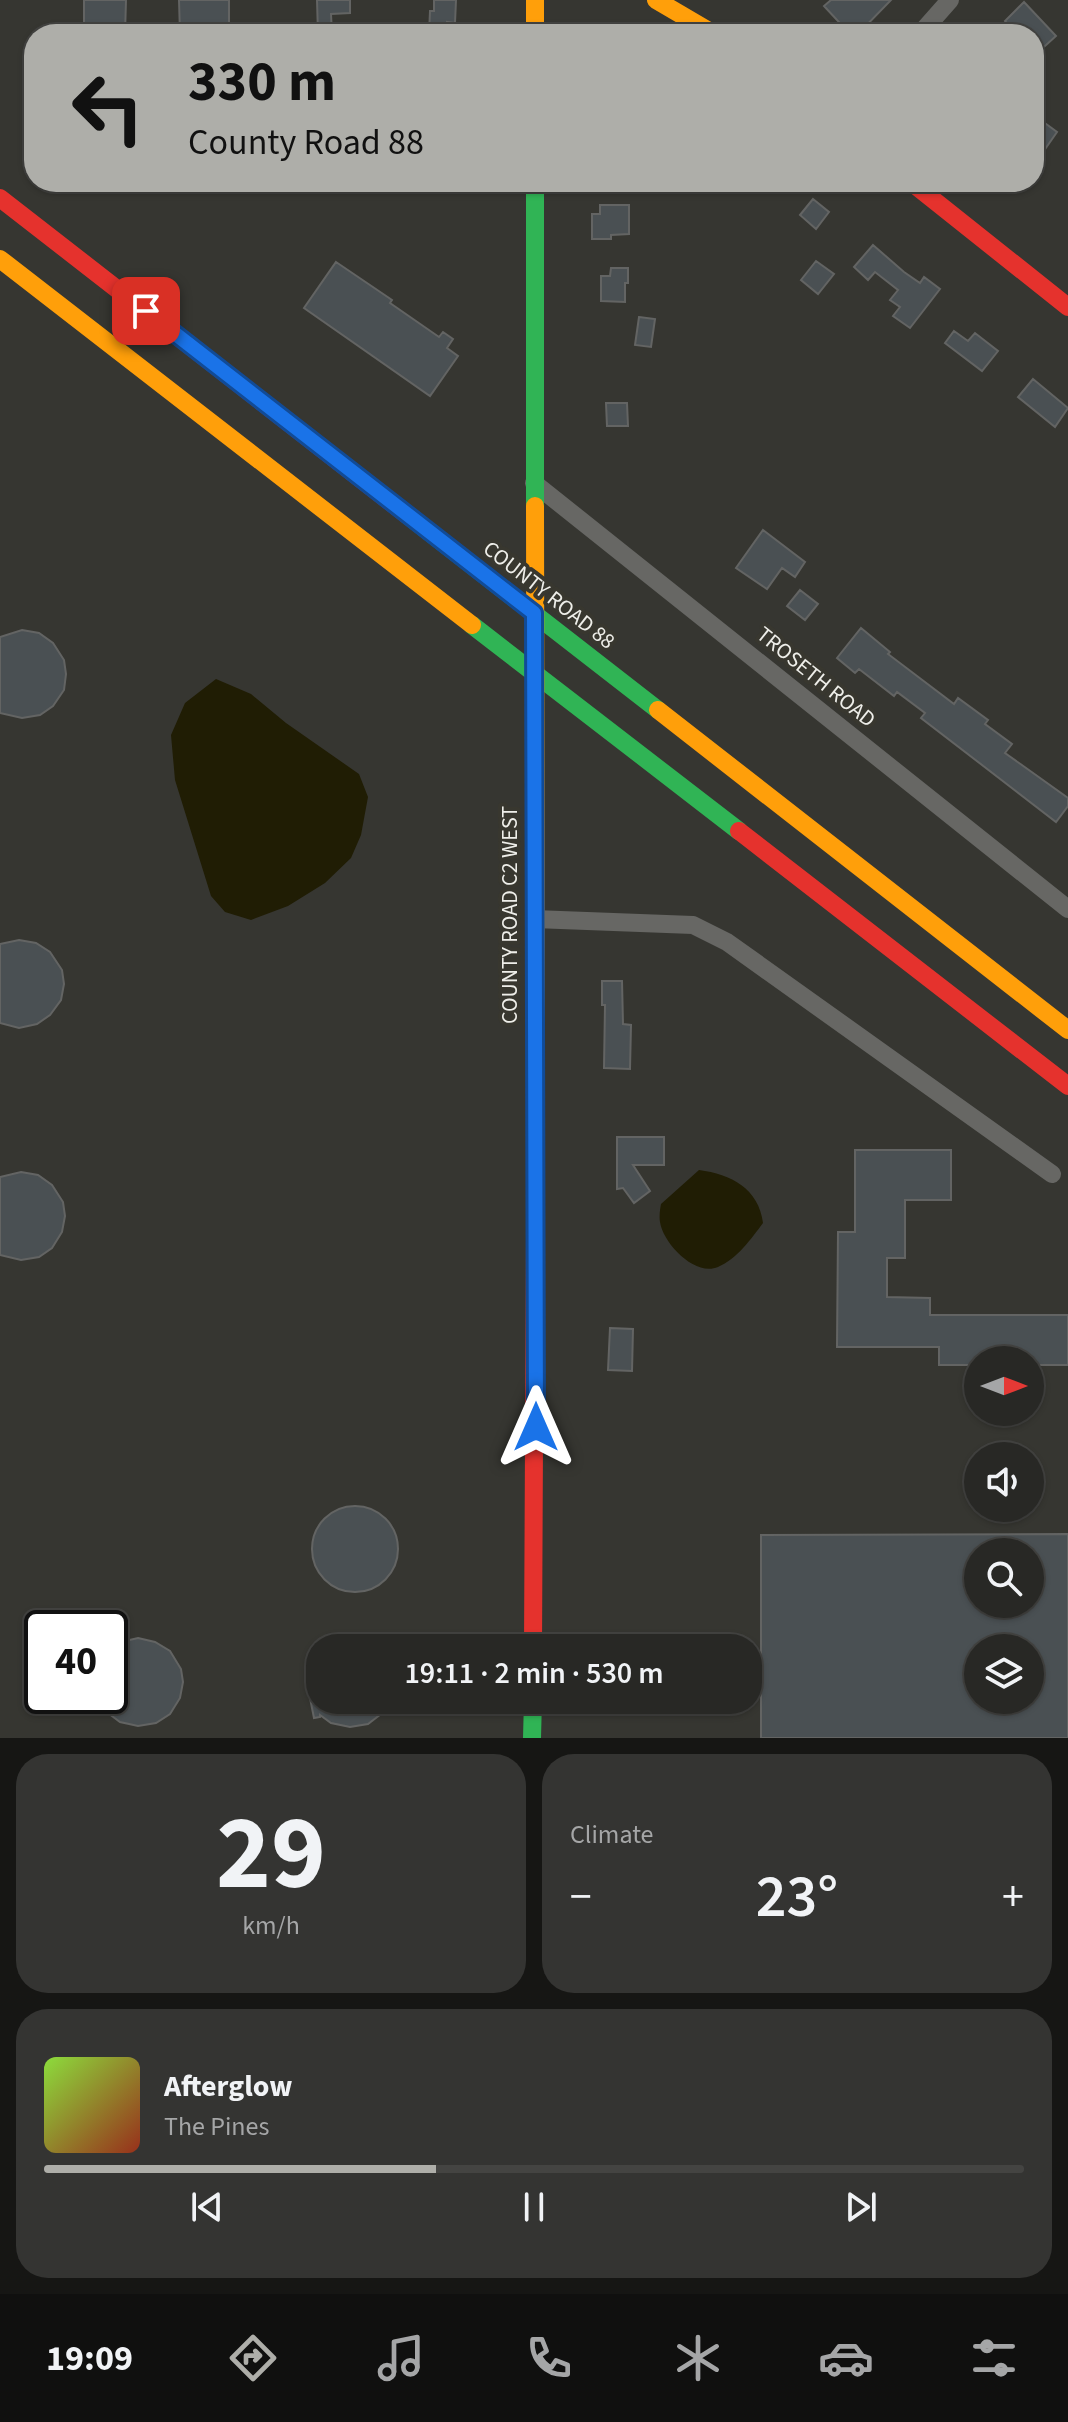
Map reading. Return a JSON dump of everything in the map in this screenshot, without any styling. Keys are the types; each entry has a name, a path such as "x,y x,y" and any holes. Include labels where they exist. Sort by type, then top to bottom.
{"main road":[{"path":"535,0 535,24"},
{"path":"656,0 697,24"},
{"name":"COUNTY ROAD C2 WEST","path":"533,1634 536,1427 535,192"},
{"path":"924,192 1068,307"},
{"name":"COUNTY ROAD 88","path":"0,198 1068,1030"},
{"path":"0,259 1068,1086"},
{"path":"532,1738 533,1714"}],"street":[{"path":"929,24 950,0"},
{"name":"TROSETH ROAD","path":"534,483 1068,909"},
{"path":"534,919 693,925 706,930 1052,1174"}],"shaded area":[{"path":"216,679 251,694 286,723 359,774 368,797 361,835 351,858 325,883 288,906 251,920 225,912 211,896 175,780 171,735 185,703"},
{"path":"699,1170 722,1175 742,1185 756,1201 763,1223 731,1259 709,1269 690,1263 674,1248 662,1230 660,1220 661,1204"}],"building":[{"path":"84,0 126,0 125,24 84,24"},
{"path":"179,0 229,0 229,24 180,24"},
{"path":"317,0 350,0 350,13 331,14 332,24 318,24"},
{"path":"434,0 456,0 455,23 429,24 430,11 434,11"},
{"path":"831,0 891,0 868,24 841,24 824,6"},
{"path":"1024,2 1056,36 1044,47 1044,24 1008,24 1005,21"},
{"path":"1044,122 1057,132 1044,151"},
{"path":"813,199 829,212 816,229 800,215"},
{"path":"600,205 629,205 629,234 611,235 611,239 592,239 592,214 600,214"},
{"path":"873,245 920,283 924,277 940,289 910,328 893,316 900,307 890,300 898,290 875,272 868,280 854,267"},
{"path":"816,261 834,274 818,294 801,280"},
{"path":"336,262 439,337 443,332 453,339 447,348 458,356 430,396 304,308"},
{"path":"611,268 628,268 625,302 601,301 601,276 610,276"},
{"path":"639,317 655,319 651,347 635,345"},
{"path":"954,331 968,341 975,333 998,351 982,371 945,343"},
{"path":"1033,379 1068,408 1055,427 1018,397"},
{"path":"606,403 627,403 628,426 607,426"},
{"path":"763,530 805,562 795,577 782,568 767,589 736,568"},
{"path":"800,590 818,604 805,620 787,606"},
{"path":"861,628 890,652 888,654 954,704 958,698 988,720 985,724 1012,744 1005,753 1068,798 1068,806 1056,822 921,718 925,713 897,692 894,696 859,669 855,673 837,658"},
{"path":"22,630 39,633 53,643 64,660 66,674 64,690 53,706 40,715 22,718 0,713 0,637"},
{"path":"19,940 36,943 50,952 62,970 64,984 61,1000 50,1015 37,1024 19,1028 0,1023 0,944"},
{"path":"602,981 622,981 623,1024 631,1025 630,1069 604,1068 605,1005 602,1005"},
{"path":"617,1137 664,1137 664,1165 633,1165 650,1191 634,1203 623,1188 617,1189"},
{"path":"855,1150 951,1150 951,1200 905,1200 905,1258 887,1258 887,1297 930,1298 930,1315 1068,1315 1068,1365 1044,1365 1044,1346 964,1346 964,1365 939,1365 939,1347 837,1347 838,1232 855,1232"},
{"path":"21,1172 38,1175 52,1185 63,1202 65,1216 62,1232 52,1248 39,1257 21,1260 0,1255 0,1177"},
{"path":"610,1328 633,1329 632,1371 608,1370"},
{"path":"347,1506 363,1506 386,1518 395,1532 398,1549 395,1566 386,1580 363,1592 347,1592 331,1585 319,1573 312,1557 312,1541 319,1525 331,1513"},
{"path":"1068,1534 1068,1738 761,1738 761,1535"},
{"path":"138,1638 155,1642 170,1651 181,1669 183,1682 180,1698 170,1714 156,1723 138,1726 120,1722 109,1714 128,1714 128,1640"},
{"path":"313,1714 381,1714 368,1724 350,1727 331,1723 320,1715 314,1718"}],"traffic: fast":[{"path":"535,192 535,506"},
{"path":"407,515 658,710"},
{"path":"472,625 739,831"},
{"path":"532,1738 533,1714"}],"traffic: slow":[{"path":"535,0 535,24"},
{"path":"656,0 697,24"},
{"path":"0,259 472,625"},
{"path":"535,506 536,1034"},
{"path":"658,710 1068,1030"}],"traffic: jam":[{"path":"924,192 1068,307"},
{"path":"0,198 407,515"},
{"path":"739,831 1068,1086"},
{"path":"533,1634 536,1034"}],"route":[{"path":"146,311 534,613 536,1427"}]}
